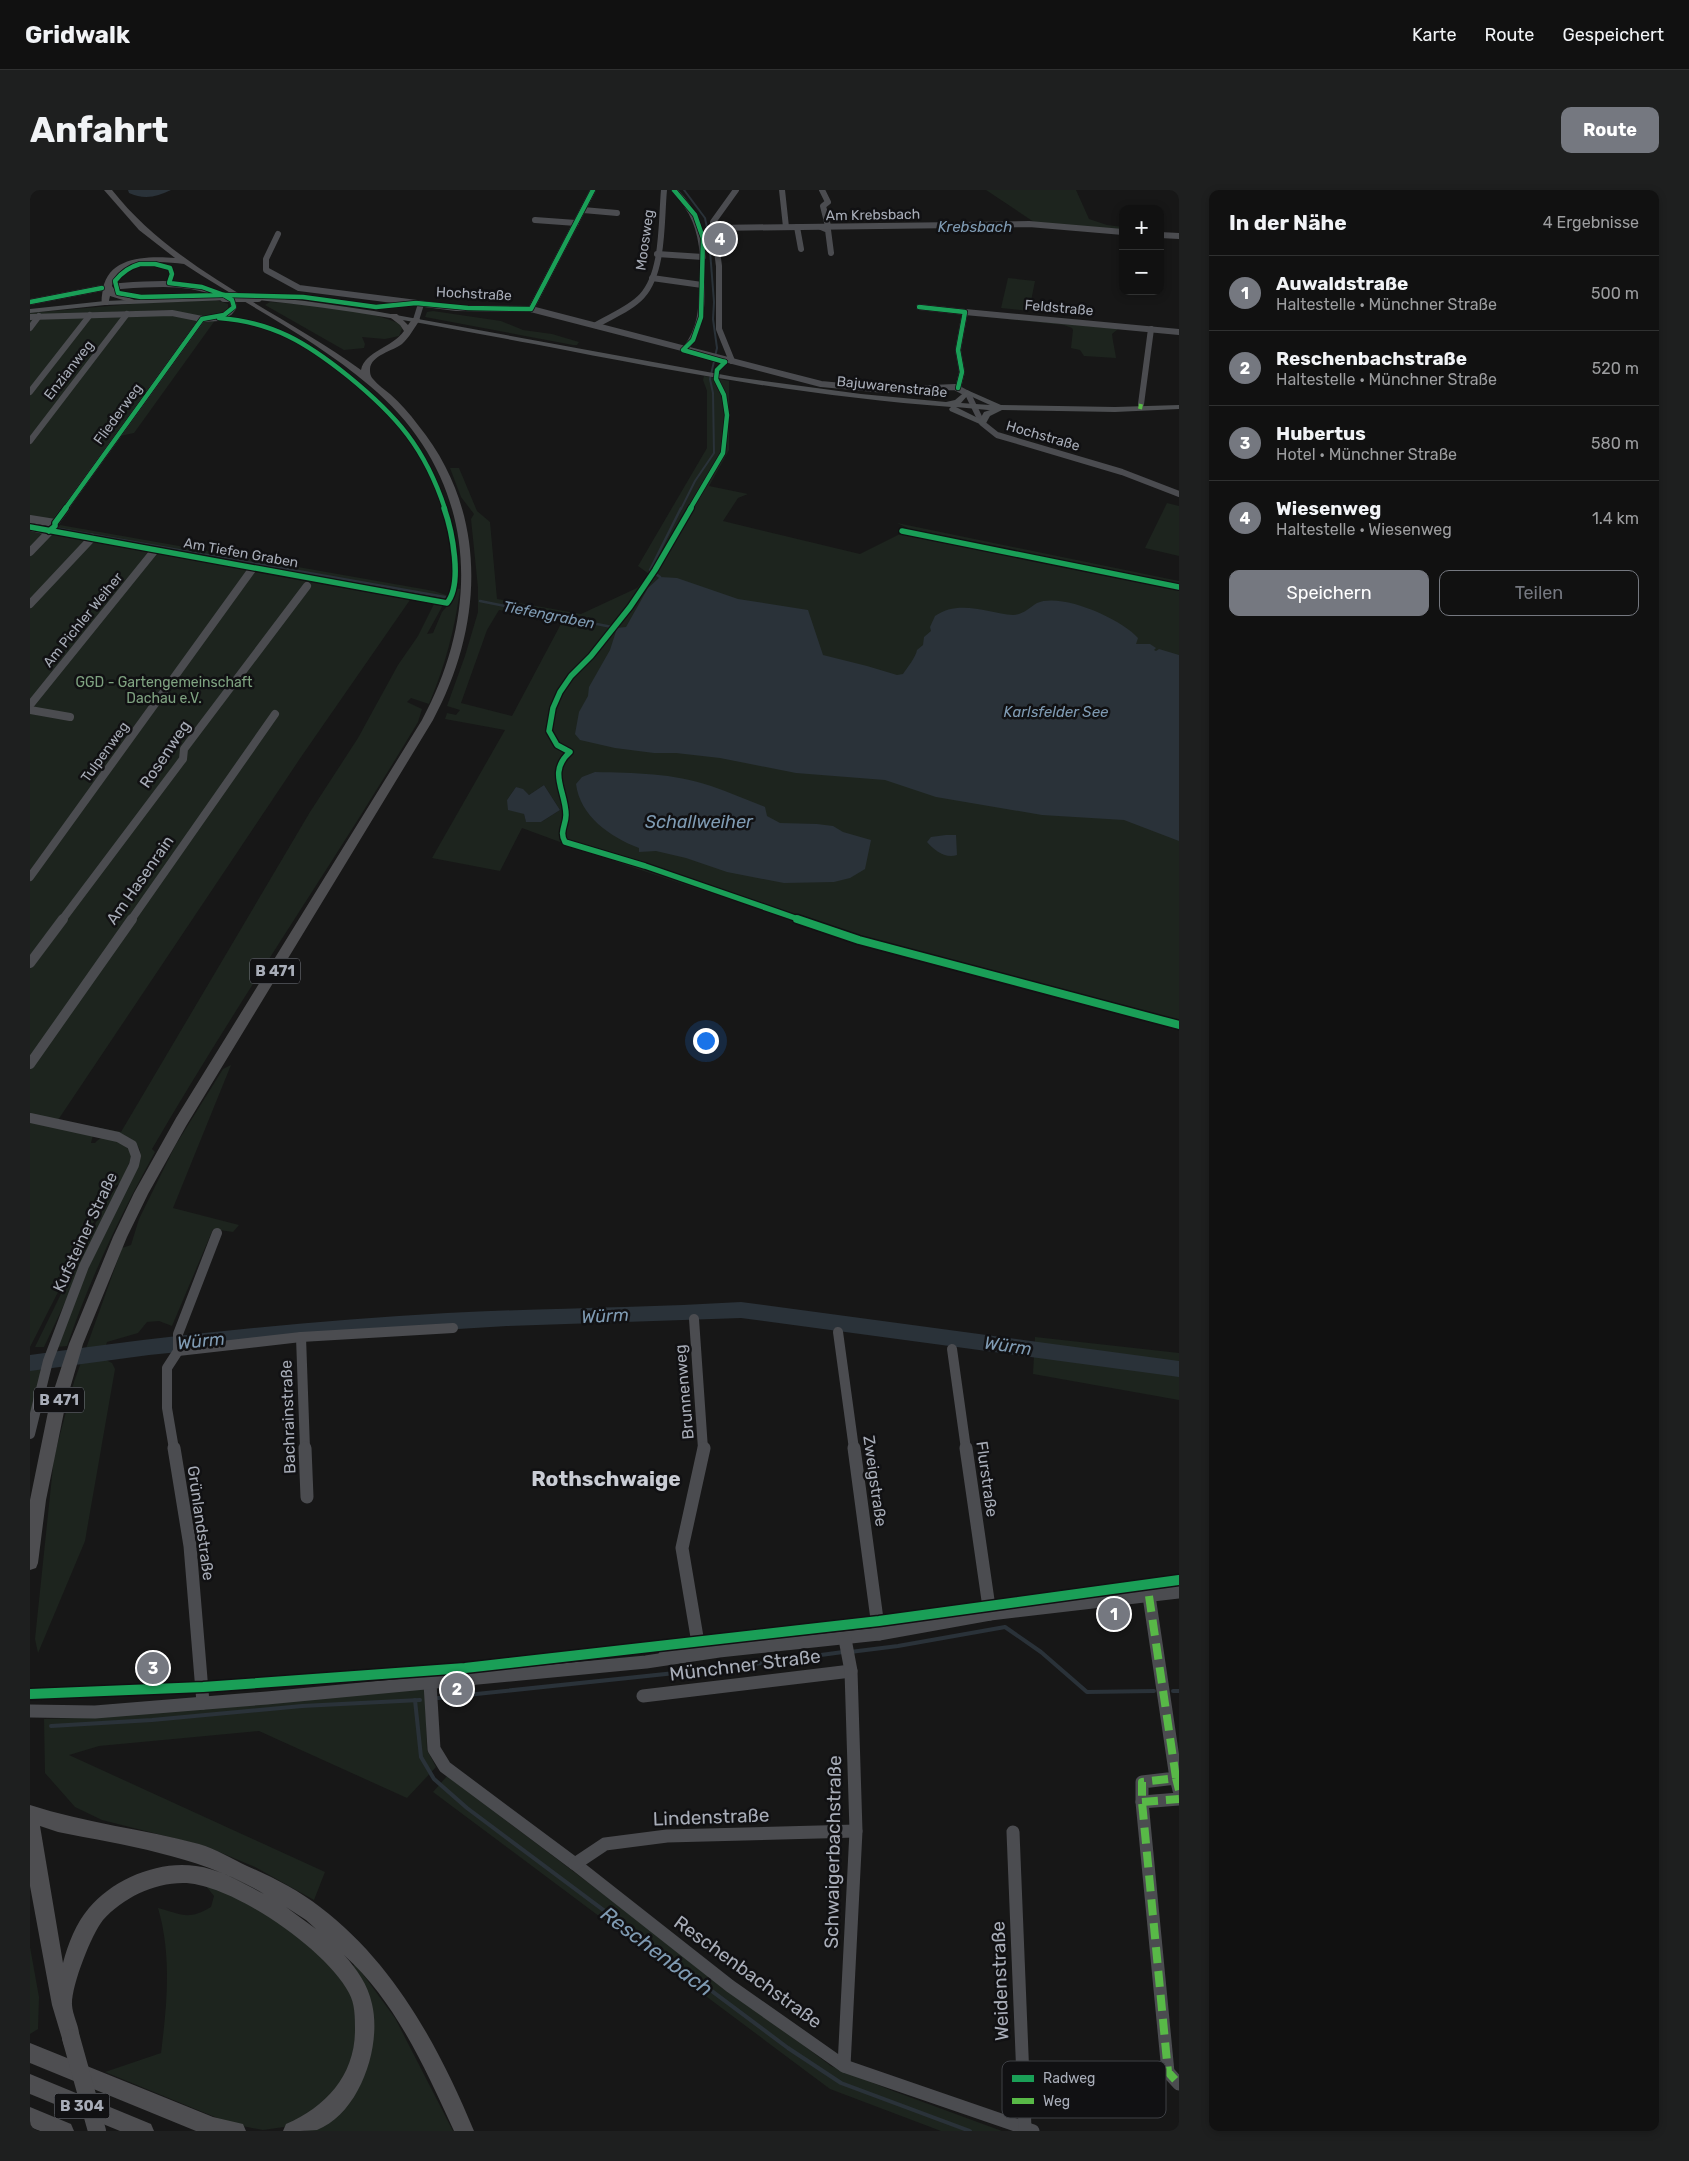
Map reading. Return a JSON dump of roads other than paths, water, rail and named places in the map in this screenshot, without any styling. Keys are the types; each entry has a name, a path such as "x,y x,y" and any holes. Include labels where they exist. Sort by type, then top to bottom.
{"highway":[{"name":"B 471","path":"30,1563 38,1500 58,1402 74,1351 106,1269 141,1193 185,1114 396,776 445,684 457,647 466,602 468,571 464,529 456,501 443,470 418,430 388,396 334,356 185,262 132,219 108,190"},
{"path":"105,303 106,288 116,271 139,262 152,253 157,241"},
{"path":"139,262 167,259 185,262"},
{"path":"106,288 114,295 133,301"},
{"path":"394,316 403,323 408,331"},
{"path":"367,379 364,369 365,364 378,354 400,342 416,320"},
{"path":"334,356 358,358 378,354"},
{"path":"30,1814 58,1823 201,1854 260,1881 313,1913 360,1956 403,2010 431,2058 464,2131"},
{"path":"30,1820 33,1867 62,2005 97,2131"},
{"path":"62,2005 74,1957 87,1928 95,1915 116,1896 144,1881 168,1875 198,1875 241,1892 307,1932 338,1962 358,1989 365,2020 362,2054 350,2083 335,2105 311,2124 293,2131"},
{"path":"30,2053 217,2129 236,2131"},
{"name":"B 304","path":"30,2084 144,2131"},
{"name":"B 304","path":"30,2117 64,2131"}],"main road":[{"name":"Bajuwarenstraße","path":"133,301 258,298 342,306 802,390 932,404 1007,408 1131,410 1179,407"},
{"path":"30,310 133,301"},
{"path":"932,404 957,402 967,392 1007,408"},
{"path":"932,404 962,412 982,423 987,414 993,410 1007,408"}],"street":[{"path":"532,309 593,190"},
{"name":"Moosweg","path":"596,325 641,297 652,278 657,254 664,190"},
{"path":"657,254 703,257 703,238 695,215 674,190"},
{"path":"732,361 719,329 719,266 713,222 736,190"},
{"path":"782,190 786,227"},
{"path":"822,190 828,202 823,206 824,227 828,230 831,253"},
{"path":"582,210 617,213"},
{"path":"535,220 576,223"},
{"name":"Am Krebsbach","path":"714,228 1029,224 1119,232"},
{"path":"797,227 801,249"},
{"name":"Hochstraße","path":"278,234 266,259 266,270 299,288 456,308 532,309 805,380 842,387 885,390 948,386 967,392"},
{"path":"1164,235 1179,236"},
{"path":"652,278 702,284 701,317 698,330 686,348"},
{"path":"30,317 172,313 202,319 219,318 230,312 234,307 232,300 221,292 186,284 154,283 120,286"},
{"path":"30,302 55,299 88,290 106,288"},
{"name":"Hochstraße","path":"416,320 420,311 420,304"},
{"name":"Feldstraße","path":"919,307 1179,332"},
{"path":"420,311 456,308"},
{"path":"958,388 962,372 958,350 965,312"},
{"path":"30,392 90,314"},
{"name":"Enzianweg","path":"30,440 127,314"},
{"path":"30,328 39,316"},
{"name":"Fliederweg","path":"30,552 53,528 202,319"},
{"path":"1141,404 1150,329"},
{"path":"967,392 982,423"},
{"name":"Hochstraße","path":"982,423 989,431 1006,438 1122,472 1179,494"},
{"path":"30,519 53,528"},
{"path":"30,528 53,528"},
{"path":"30,604 92,538"},
{"name":"Am Pichler Weiher","path":"30,705 155,550"},
{"name":"Tulpenweg","path":"30,877 252,568"},
{"name":"Rosenweg","path":"30,963 183,759 184,749 307,586"},
{"path":"30,710 70,717"},
{"name":"Am Hasenrain","path":"30,1064 275,714"},
{"name":"Kufsteiner Straße","path":"30,1118 118,1137 132,1146 136,1156 130,1174 84,1266 52,1349 30,1434"},
{"name":"Grünlandstraße","path":"203,1703 204,1687 190,1546 167,1408 167,1368 178,1351 178,1337 217,1233"},
{"name":"Brunnenweg","path":"646,1662 698,1643 682,1548 704,1446 694,1319"},
{"path":"178,1351 301,1337 452,1328"},
{"name":"Zweigstraße","path":"838,1332 879,1634"},
{"name":"Bachrainstraße","path":"301,1337 307,1496"},
{"name":"Flurstraße","path":"952,1349 990,1614"},
{"name":"Münchner Straße","path":"30,1711 95,1712 646,1662 719,1652 845,1639 990,1614 1179,1592"},
{"path":"1149,1596 1177,1784 1142,1782 1142,1802 1168,2072 1179,2084"},
{"name":"Schwaigerbachstraße","path":"844,2066 856,1831 851,1671 845,1639"},
{"name":"Münchner Straße","path":"643,1696 851,1671"},
{"name":"Reschenbachstraße","path":"430,1683 434,1749 445,1767 575,1864 730,1986 844,2066 1029,2129"},
{"path":"1142,1802 1179,1799"},
{"name":"Lindenstraße","path":"575,1864 605,1844 667,1836 856,1831"},
{"name":"Weidenstraße","path":"1013,1832 1025,2061"}],"water":[{"path":"128,190 171,190 156,196 145,197 129,193"},
{"name":"Karlsfelder See","path":"660,577 677,578 738,599 808,610 823,655 897,675 903,674 917,650 923,645 924,637 931,631 930,627 935,616 954,608 974,608 1017,615 1037,603 1061,601 1090,609 1119,623 1138,638 1136,644 1150,644 1156,648 1154,650 1156,651 1159,649 1179,655 1179,841 1124,820 1042,815 936,797 885,780 796,773 720,758 615,748 580,740 575,734 579,712 588,696 589,687 610,650 617,628 626,627 648,588"},
{"name":"Schallweiher","path":"595,772 653,774 682,778 711,786 765,807 767,816 780,823 833,826 843,832 871,840 865,869 850,878 834,882 784,883 727,872 686,858 656,851 639,852 639,848 617,838 598,824 583,806 576,784 582,777"},
{"path":"544,785 560,810 541,822 526,822 524,814 508,810 507,800 516,787 523,789 529,795"},
{"path":"956,835 957,855 944,855 936,851 927,842 931,837"}],"waterway":[{"path":"681,509 695,481 714,453 713,393 710,379 717,348 713,319 714,302 709,238 705,218 684,190"},
{"path":"660,577 650,570 681,508"},
{"name":"Tiefengraben","path":"54,528 445,597"},
{"name":"Tiefengraben","path":"480,601 617,628"},
{"name":"Würm","path":"30,1363 208,1340 327,1329 507,1318 741,1310 1179,1369"},
{"path":"850,1652 898,1646 1005,1627 1041,1652 1087,1692 1154,1691"},
{"path":"438,1698 732,1667 843,1652"},
{"path":"1173,1691 1179,1691"},
{"path":"51,1726 152,1720 302,1706 415,1700"},
{"name":"Reschenbach","path":"415,1700 421,1757 434,1779 467,1808 788,2048 841,2083 970,2131"},
{"name":"Reschenbach","path":"415,1700 420,1700"}],"place":[{"name":"Wiesenweg","path":"720,239"},
{"name":"Auwaldstraße","path":"1114,1614"},
{"name":"Hubertus","path":"153,1668"},
{"name":"Reschenbachstraße","path":"457,1689"}],"district":[{"name":"Rothschwaige","path":"606,1478"}],"water label":[{"name":"Krebsbach","path":"975,227"}],"park label":[{"name":"GGD - Gartengemeinschaft Dachau e.V.","path":"164,690"}]}
